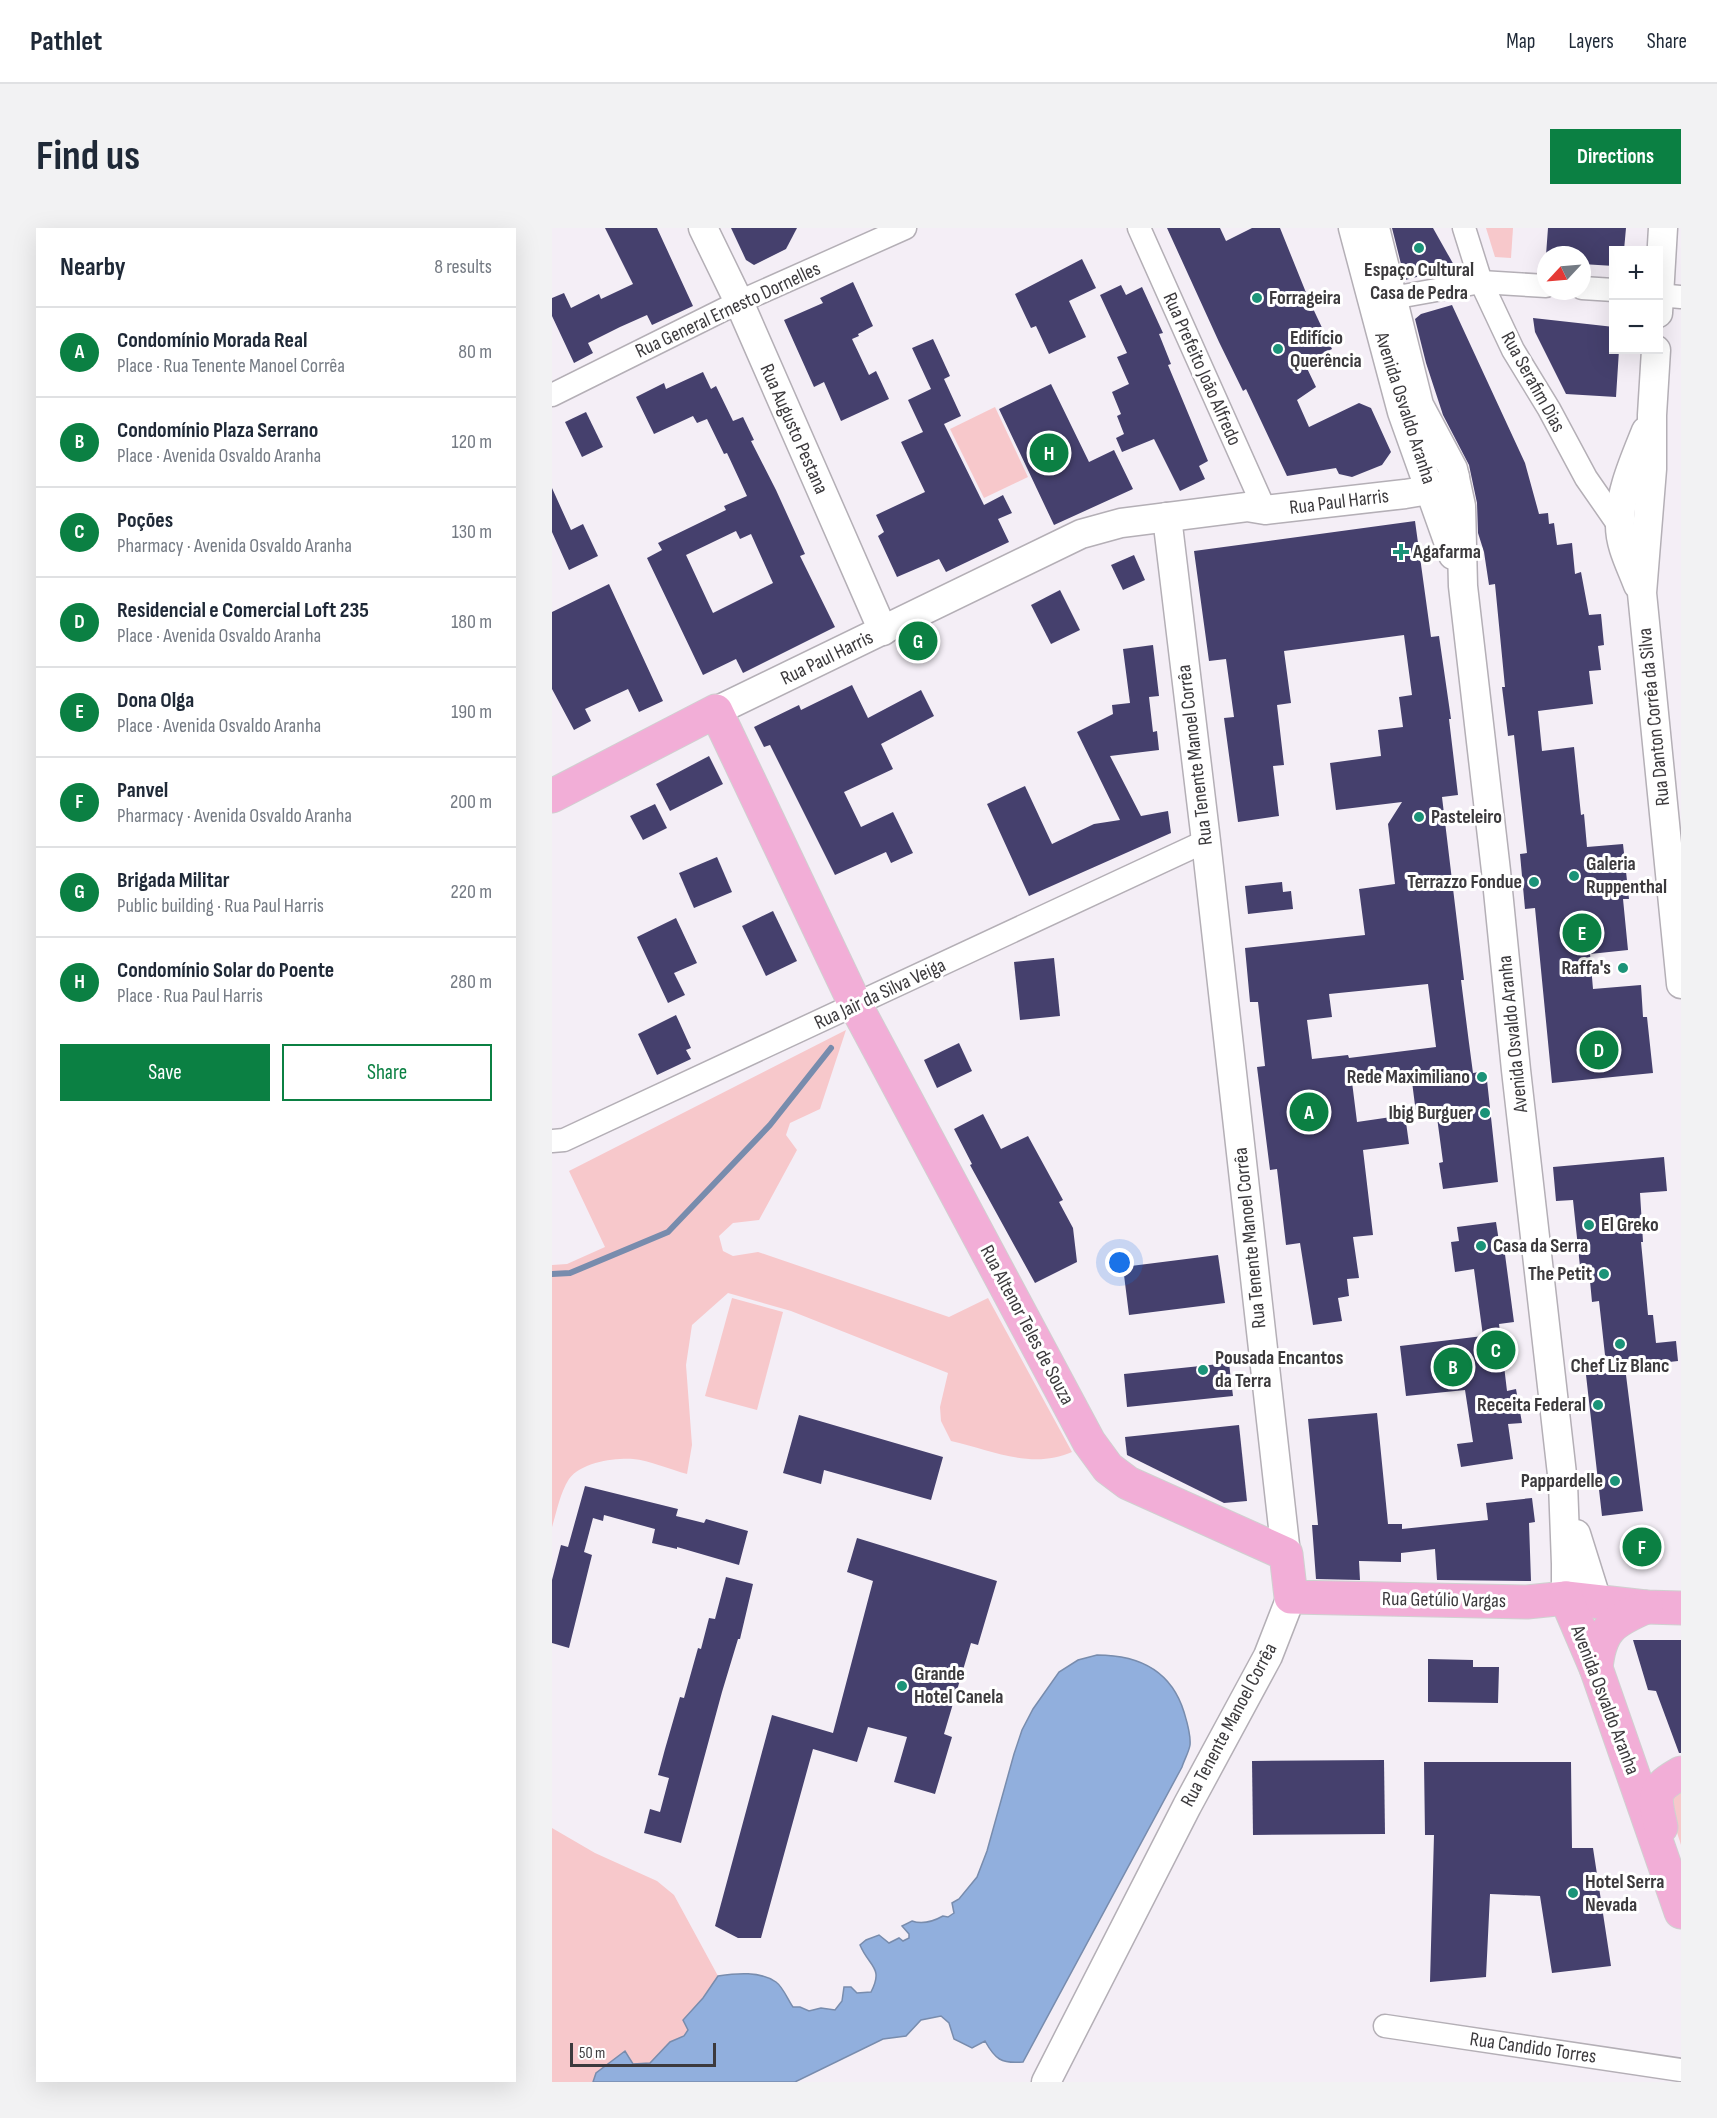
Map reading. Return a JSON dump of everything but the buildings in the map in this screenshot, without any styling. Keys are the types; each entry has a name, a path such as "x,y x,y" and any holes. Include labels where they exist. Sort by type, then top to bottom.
{"main road":[{"name":"Rua Paul Harris","path":"552,795 716,711"},
{"name":"Rua Altenor Teles de Souza","path":"716,711 856,1005 1089,1442 1108,1468 1128,1483 1286,1554"},
{"name":"Rua Tenente Manoel Corrêa","path":"1286,1554 1291,1597"},
{"name":"Rua Getúlio Vargas","path":"1291,1597 1527,1602 1581,1600"},
{"name":"Avenida Osvaldo Aranha","path":"1646,1607 1581,1600 1596,1668 1681,1912"},
{"path":"1596,1668 1598,1649 1603,1636 1610,1626 1624,1616 1646,1607 1681,1608"},
{"path":"1611,1712 1650,1765 1681,1773"},
{"path":"1671,1879 1655,1800 1659,1788 1681,1773"}],"street":[{"name":"Rua Augusto Pestana","path":"703,228 739,302 883,631"},
{"name":"Rua General Ernesto Dornelles","path":"552,395 739,302 905,228"},
{"name":"Rua Prefeito João Alfredo","path":"1139,228 1257,505"},
{"name":"Avenida Osvaldo Aranha","path":"1353,228 1402,412 1461,506 1463,586 1563,1483 1566,1564 1581,1600"},
{"name":"Avenida Osvaldo Aranha","path":"1375,228 1437,471"},
{"name":"Rua Serafim Dias","path":"1464,228 1481,282 1514,350 1586,478 1620,527"},
{"path":"1663,228 1664,300"},
{"path":"1392,298 1481,282 1537,285"},
{"path":"1591,289 1609,290"},
{"name":"Rua Danton Corrêa da Silva","path":"1656,354 1652,469 1642,593 1681,984"},
{"name":"Rua Danton Corrêa da Silva","path":"1642,593 1625,552 1620,527 1623,495 1652,415"},
{"name":"Rua Paul Harris","path":"716,711 1081,534 1121,523 1367,491 1401,478 1437,471"},
{"name":"Rua Tenente Manoel Corrêa","path":"1167,517 1206,840 1286,1554"},
{"path":"1620,527 1644,556"},
{"name":"Rua Jair da Silva Veiga","path":"556,1137 856,1005 1206,840"},
{"name":"Rua Tenente Manoel Corrêa","path":"1046,2082 1187,1806 1268,1656 1291,1597"},
{"name":"Rua Candido Torres","path":"1385,2026 1681,2070"}],"shaded area":[{"path":"1486,228 1513,228 1511,258 1495,257"},
{"path":"995,407 1028,477 984,498 950,429"},
{"path":"846,1030 820,1109 790,1123 786,1135 797,1150 759,1220 733,1223 719,1236 723,1251 733,1256 758,1252 949,1317 988,1298 1072,1452 1057,1457 1027,1459 951,1441 941,1421 940,1407 948,1373 791,1311 728,1293 692,1325 686,1365 692,1445 687,1474 633,1459 608,1460 590,1465 569,1479 561,1496 552,1527 552,1265 567,1264 605,1247 569,1171"},
{"path":"732,1298 783,1312 757,1410 705,1396"},
{"path":"1681,1788 1681,1845 1668,1804"},
{"path":"552,1828 595,1853 657,1881 674,1895 718,1976 703,1998 685,2036 670,2042 651,2063 633,2064 629,2056 612,2062 595,2076 593,2082 552,2082"}],"water":[{"path":"1097,1655 1140,1662 1162,1676 1178,1697 1187,1724 1190,1745 1182,1767 1023,2062 1009,2062 1000,2059 985,2041 972,2048 954,2039 949,2023 941,2016 921,2020 906,2036 883,2039 795,2082 593,2082 596,2073 625,2051 633,2064 650,2063 670,2042 684,2036 688,2030 683,2020 703,1998 718,1976 748,1974 770,1978 781,1987 793,2007 809,2011 821,2008 835,2010 842,2001 844,1987 851,1987 857,1993 871,1992 875,1984 876,1972 860,1945 879,1935 889,1943 899,1938 903,1941 909,1938 909,1934 902,1926 912,1921 924,1922 943,1916 948,1917 954,1913 952,1903 959,1899 977,1877 987,1851 1022,1730 1033,1709 1059,1672 1078,1660"}],"waterway":[{"path":"552,1274 570,1273 668,1232 770,1125 831,1048"}],"place":[{"name":"Espaço Cultural Casa de Pedra","path":"1419,248"},
{"name":"Forrageira","path":"1257,298"},
{"name":"Edifício Querência","path":"1278,349"},
{"name":"Condomínio Solar do Poente","path":"1049,453"},
{"name":"Agafarma","path":"1401,552"},
{"name":"Brigada Militar","path":"918,641"},
{"name":"Pasteleiro","path":"1419,817"},
{"name":"Galeria Ruppenthal","path":"1574,876"},
{"name":"Terrazzo Fondue","path":"1534,882"},
{"name":"Dona Olga","path":"1582,933"},
{"name":"Raffa's","path":"1623,968"},
{"name":"Residencial e Comercial Loft 235","path":"1599,1050"},
{"name":"Rede Maximiliano","path":"1482,1077"},
{"name":"Condomínio Morada Real","path":"1309,1112"},
{"name":"Ibig Burguer","path":"1485,1113"},
{"name":"El Greko","path":"1589,1225"},
{"name":"Casa da Serra","path":"1481,1246"},
{"name":"The Petit","path":"1604,1274"},
{"name":"Chef Liz Blanc","path":"1620,1344"},
{"name":"Poções","path":"1496,1350"},
{"name":"Condomínio Plaza Serrano","path":"1453,1367"},
{"name":"Pousada Encantos da Terra","path":"1203,1370"},
{"name":"Receita Federal","path":"1598,1405"},
{"name":"Pappardelle","path":"1615,1481"},
{"name":"Panvel","path":"1642,1547"},
{"name":"Grande Hotel Canela","path":"902,1686"},
{"name":"Hotel Serra Nevada","path":"1573,1893"}]}
